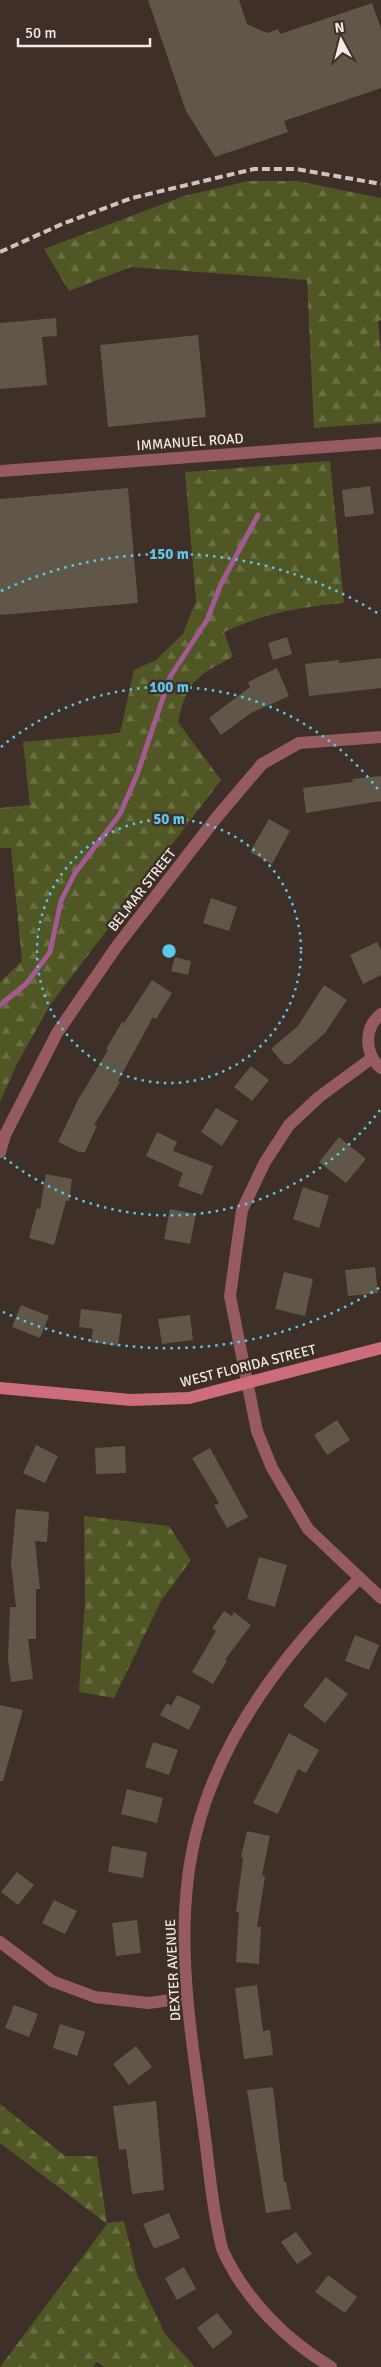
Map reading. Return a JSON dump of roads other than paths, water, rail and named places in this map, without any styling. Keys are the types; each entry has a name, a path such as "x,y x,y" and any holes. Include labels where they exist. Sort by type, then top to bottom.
{"street":[{"name":"IMMANUEL ROAD","path":"0,471 381,443"},
{"name":"BELMAR STREET","path":"0,1152 5,1135 57,1033 117,946 217,817 262,764 299,744 381,737"},
{"path":"381,1014 371,1025 368,1036 368,1047 372,1058 381,1068"},
{"path":"372,1058 320,1097 289,1125 264,1162 242,1210 230,1296 257,1431 272,1468 308,1529 381,1598"},
{"name":"WEST FLORIDA STREET","path":"0,1388 130,1400 189,1398 381,1348"},
{"name":"DEXTER AVENUE","path":"331,2367 314,2357 276,2325 246,2291 222,2249 213,2203 187,1998 183,1935 186,1887 197,1830 218,1772 238,1731 299,1643 332,1605 360,1578"},
{"path":"0,1942 52,1981 95,1997 148,2004 187,1998"}],"waterway":[{"path":"0,1005 26,984 50,952 61,901 75,873 120,814 137,775 170,677 207,620 221,584 258,515"}],"railway":[{"path":"0,252 62,224 132,198 254,169 296,169 381,184"}]}
